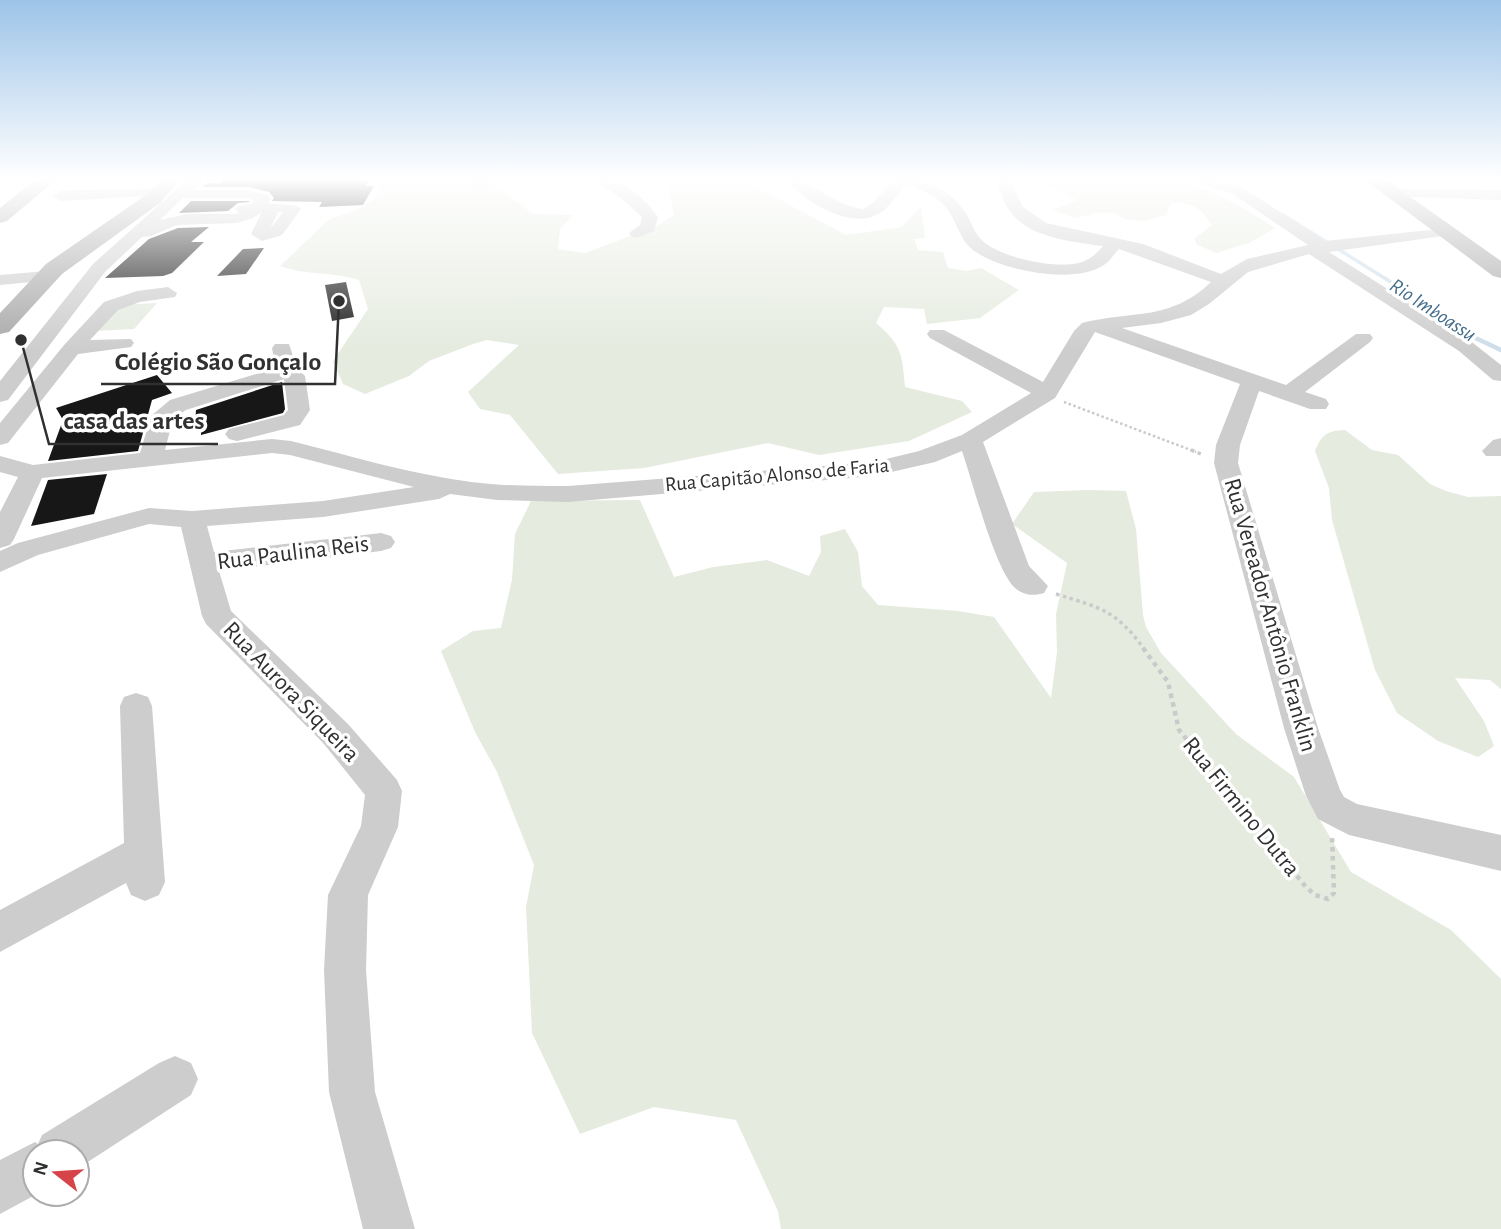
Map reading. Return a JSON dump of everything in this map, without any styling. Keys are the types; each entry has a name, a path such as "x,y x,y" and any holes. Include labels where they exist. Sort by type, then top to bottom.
{"main road":[{"path":"0,327 47,276 114,236"},
{"path":"1449,236 1501,271"}],"street":[{"path":"0,396 124,236"},
{"path":"970,236 980,248 1020,262 1055,269 1082,268 1096,262 1115,243"},
{"path":"1078,236 1138,248 1221,280"},
{"path":"1311,236 1501,375"},
{"path":"1098,325 1184,310 1201,302 1221,280 1251,264 1328,247 1410,236"},
{"path":"0,279 47,276"},
{"path":"0,463 12,450 8,441 0,438 100,316 118,303 137,297 168,293"},
{"path":"1098,325 1318,404"},
{"name":"Rua Capitão Alonso de Faria","path":"0,463 33,472 153,455 257,447 291,448 457,488 522,494 568,494 874,469 926,457 970,440 1047,393 1084,331 1098,325"},
{"path":"937,334 1047,393"},
{"path":"1289,394 1363,338"},
{"path":"72,348 124,343"},
{"path":"282,348 287,371 294,376 299,410 292,420 285,424 153,455 162,416 169,410 287,371"},
{"name":"Rua Vereador Antônio Franklin","path":"1252,381 1228,445 1226,463 1301,728 1324,796 1331,808"},
{"path":"970,440 1016,569 1026,582 1034,586"},
{"path":"0,539 33,472"},
{"name":"Rua Capitão Alonso de Faria","path":"192,519 323,509 457,488"},
{"path":"0,563 28,549 149,516 192,519"},
{"name":"Rua Aurora Siqueira","path":"192,519 218,617 336,734 384,791 379,827 348,895 345,970 352,1092 389,1229"},
{"name":"Rua Paulina Reis","path":"204,563 381,542"},
{"path":"0,932 144,867 136,706"},
{"path":"1331,808 1338,814 1365,824 1501,853"},
{"path":"81,1138 175,1079"},
{"path":"0,1189 21,1176"}],"path":[{"path":"1047,393 1084,412 1226,463"},
{"name":"Rua Firmino Dutra","path":"1034,586 1104,609 1120,619 1168,682 1179,730 1196,755 1306,887 1315,895 1328,899 1334,893 1331,808"}],"shaded area":[{"path":"311,236 559,236 558,249 585,253 629,236 925,236 914,239 918,250 943,252 948,268 967,271 981,268 1019,290 980,318 927,324 924,309 884,307 876,323 896,344 903,366 905,387 962,401 972,412 909,441 819,455 768,443 644,468 558,474 510,415 480,409 468,392 519,345 487,340 473,344 429,361 409,376 365,394 343,384 333,361 368,309 359,280 280,266"},
{"path":"1261,236 1249,243 1216,253 1196,244 1195,238"},
{"path":"157,303 134,329 93,331 118,305"},
{"path":"1345,430 1372,450 1398,455 1430,484 1446,491 1468,497 1501,496 1501,689 1490,680 1455,678 1484,721 1494,746 1478,757 1438,741 1397,713 1375,670 1332,520 1329,488 1315,451 1326,435"},
{"path":"1126,491 1136,529 1143,615 1146,627 1161,653 1236,734 1294,777 1351,872 1451,930 1501,979 1501,1229 781,1229 778,1211 736,1120 654,1107 580,1134 532,1033 526,907 534,865 497,772 475,732 441,651 473,631 501,628 512,580 515,534 531,501 640,500 674,577 713,567 767,560 809,576 821,552 820,536 845,529 858,552 862,586 878,605 958,611 994,617 1051,698 1057,652 1056,614 1067,563 1012,524 1034,492"}],"building":[{"path":"156,236 198,236 191,242 204,242 172,273 163,276 105,278 149,239"},
{"path":"264,248 246,274 217,276 243,249"},
{"path":"346,282 354,317 332,321 325,285"},
{"path":"157,375 172,393 152,400 138,451 48,461 63,420 56,408"},
{"path":"282,382 285,409 283,413 201,435 201,424 195,425 196,410"},
{"path":"107,474 94,514 31,526 48,480"}],"waterway":[{"name":"Rio Imboassu","path":"1318,236 1416,298"},
{"name":"Rio Imboassu","path":"1416,298 1465,333 1501,350"}],"place":[{"name":"Colégio São Gonçalo","path":"339,301"},
{"name":"casa das artes","path":"21,340"}]}
